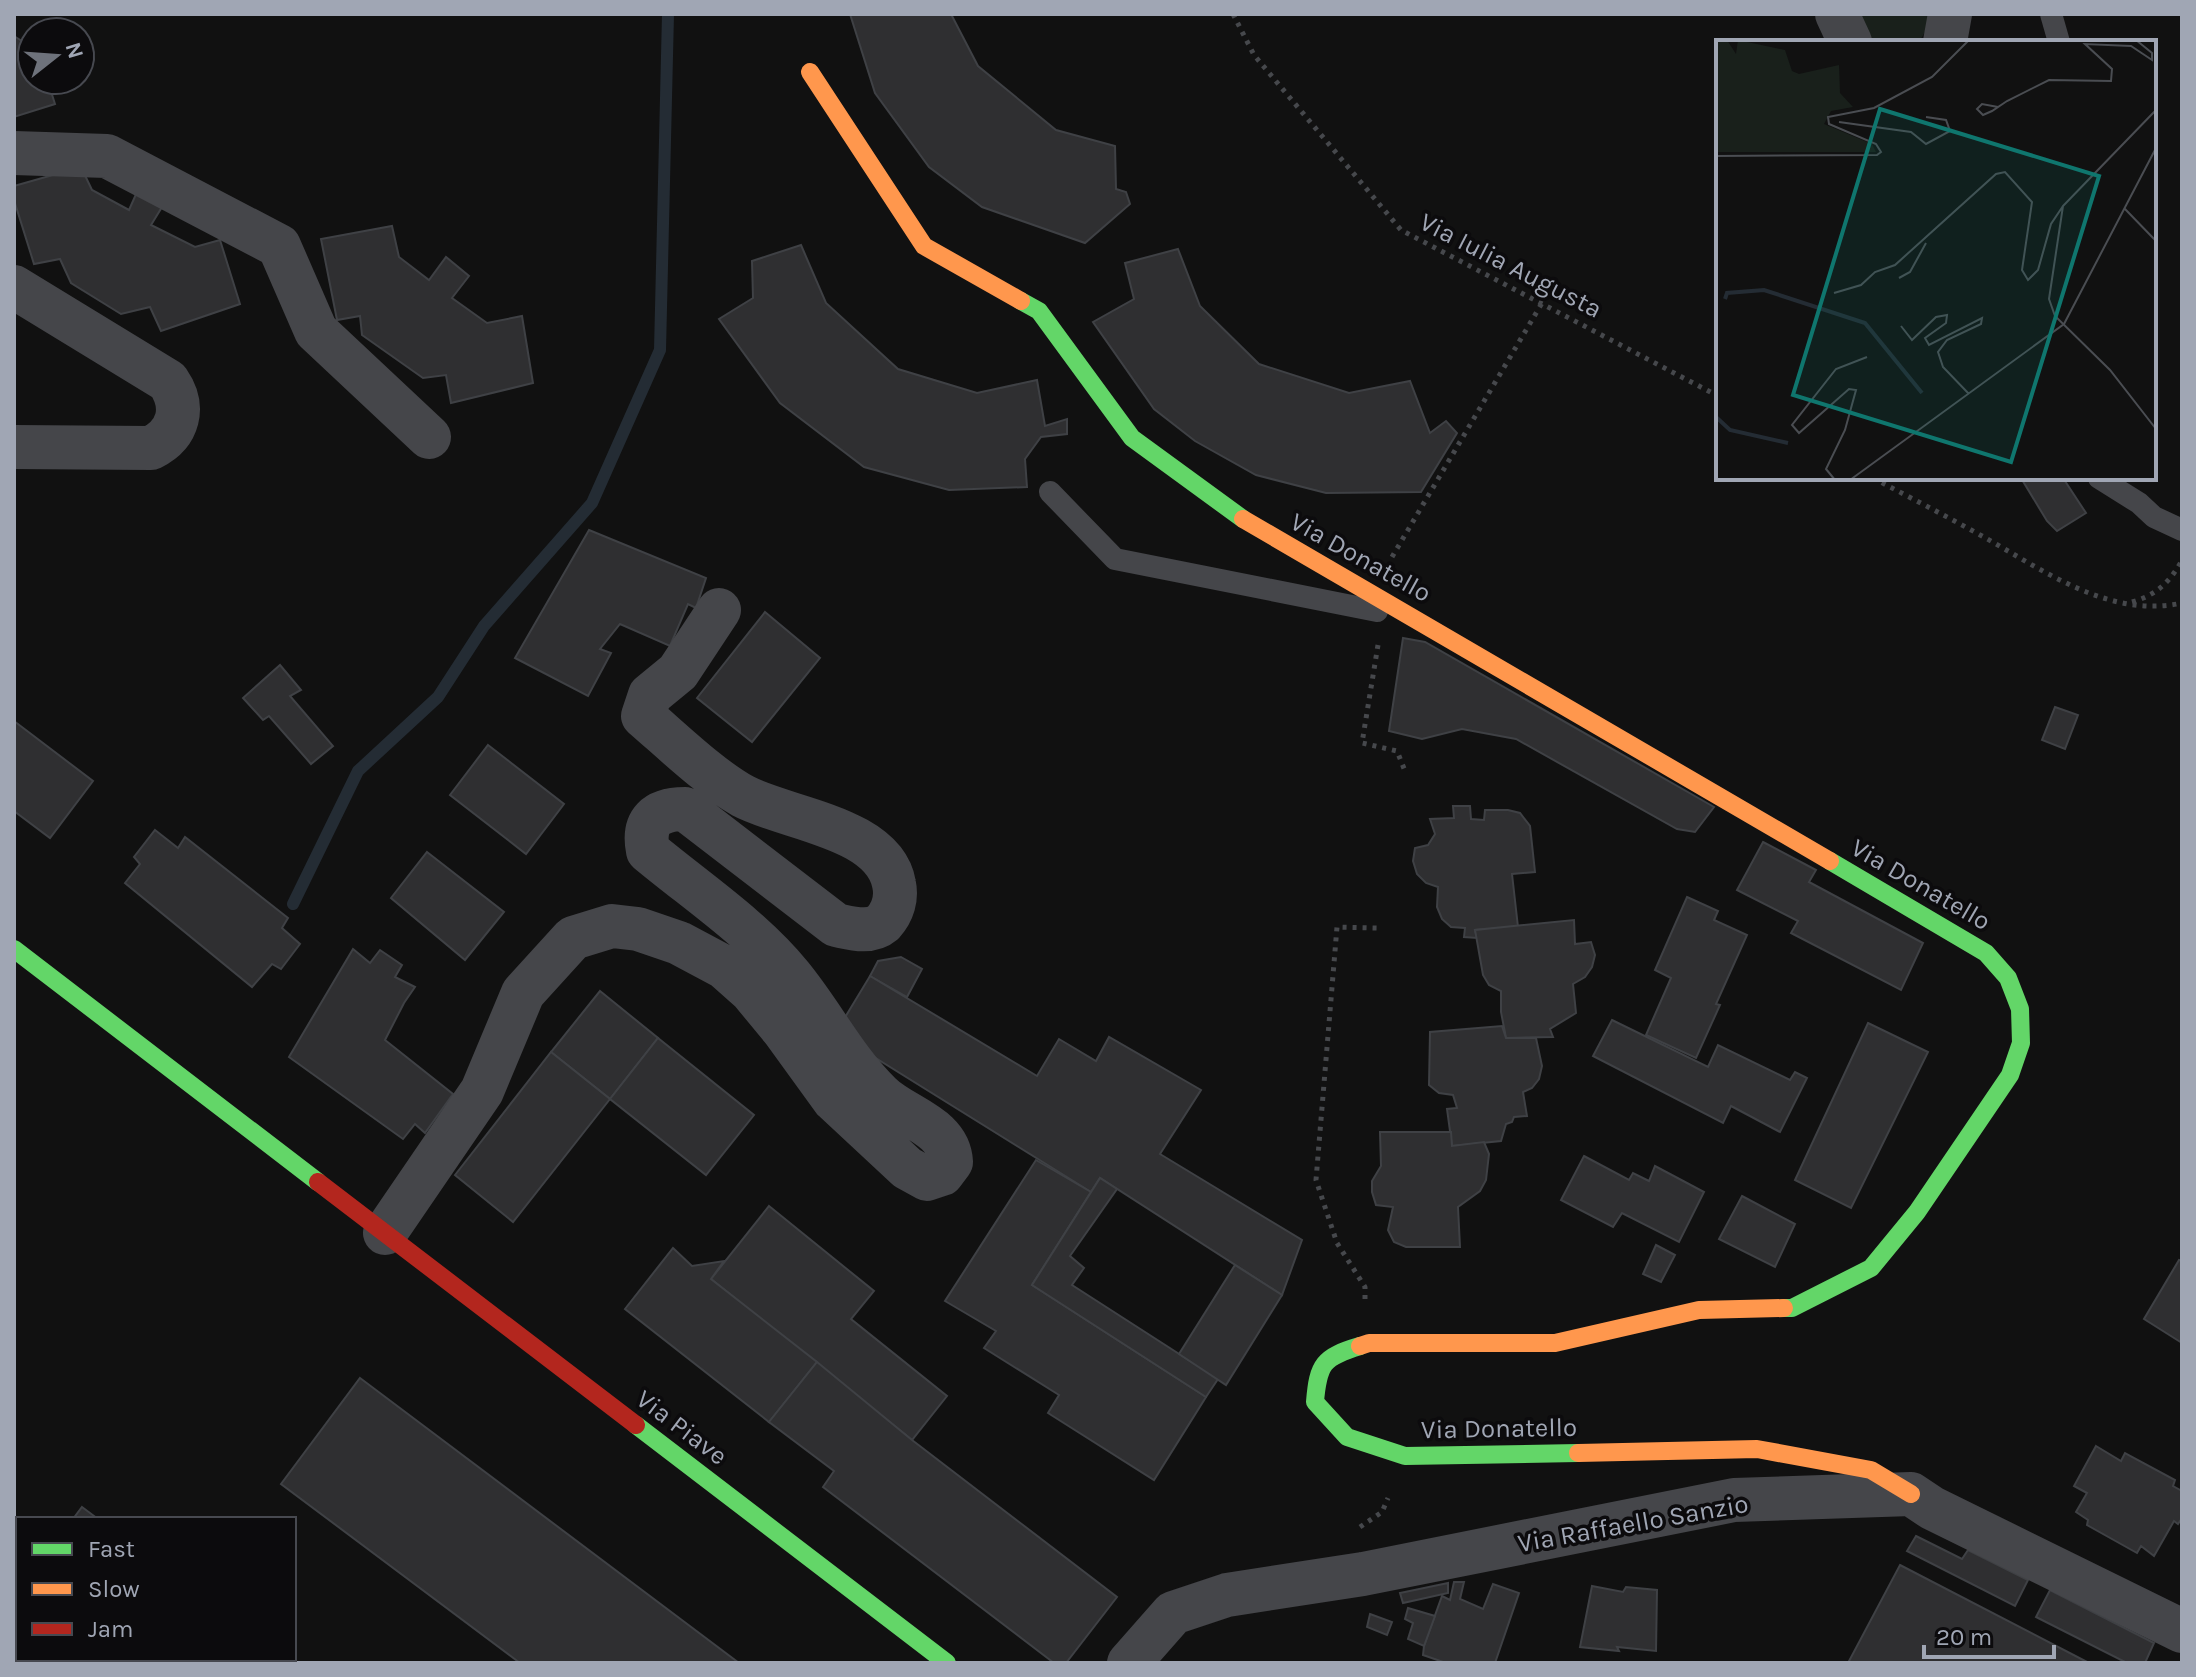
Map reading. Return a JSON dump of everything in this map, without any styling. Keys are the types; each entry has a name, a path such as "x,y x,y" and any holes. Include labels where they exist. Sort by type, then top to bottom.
{"street":[{"path":"1837,14 1849,40"},
{"path":"1945,40 1950,14"},
{"name":"Via Donatello","path":"810,72 924,246 1039,311 1132,438 1253,526 1421,621 1986,953 2008,978 2020,1009 2021,1043 2010,1075 1917,1212 1871,1268 1792,1308 1699,1310 1555,1343 1369,1343 1336,1353 1317,1373 1315,1402 1347,1437 1405,1456 1757,1449 1871,1470 1911,1494"},
{"path":"14,153 107,156 279,246 316,331 429,437"},
{"path":"14,287 168,381 176,392 179,405 173,432 151,448 14,447"},
{"path":"385,1233 482,1091 523,993 573,938 612,926 638,929 679,943 724,967 751,991 834,1100 907,1168 927,1179 942,1174 951,1162 950,1148 938,1133 889,1103 858,1072 790,974 740,925 648,851 645,837 651,820 666,809 685,809 836,925 863,930 881,925 893,910 896,892 893,874 882,858 860,841 822,823 782,812 742,795 643,716 650,695 678,672 719,610"},
{"name":"Via Piave","path":"14,949 947,1663"},
{"path":"1911,1494 1932,1508 2182,1631"},
{"name":"Via Raffaello Sanzio","path":"1129,1663 1173,1613 1227,1595 1363,1574 1734,1500 1911,1494"}],"lane":[{"path":"2051,14 2058,40"},
{"path":"2102,480 2139,503 2154,517 2182,530"},
{"path":"1050,492 1115,559 1421,621"}],"path":[{"name":"Via Iulia Augusta","path":"1233,14 1254,55 1401,230 1716,395"},
{"path":"1371,593 1542,303"},
{"path":"1877,480 2080,591 2125,604 2165,607 2182,603"},
{"path":"2125,604 2151,597 2167,583 2182,561"},
{"path":"1383,613 1362,743 1397,751 1405,771"},
{"path":"1357,1346 1366,1324 1365,1287 1337,1243 1316,1180 1337,927 1377,928"}],"shaded area":[{"path":"1859,14 1933,14 1920,40 1868,40"}],"building":[{"path":"850,14 951,14 978,66 1056,130 1115,146 1116,189 1126,192 1130,204 1085,243 982,207 929,167 875,93"},
{"path":"14,36 16,96 52,96 55,104 14,117"},
{"path":"81,167 92,190 129,210 137,192 162,207 151,225 195,247 220,240 240,304 161,331 150,307 121,314 71,283 60,259 34,264 14,200 14,186"},
{"path":"392,226 399,257 429,280 446,257 469,276 452,298 487,323 522,316 533,383 451,403 446,375 423,378 362,335 360,316 337,320 321,239"},
{"path":"801,245 826,303 898,369 977,393 1037,380 1045,426 1067,419 1067,434 1041,437 1025,459 1027,487 949,490 864,467 780,403 719,319 753,298 752,261"},
{"path":"1178,249 1200,306 1259,364 1349,393 1410,381 1430,433 1446,421 1457,433 1421,492 1326,493 1256,475 1195,441 1154,409 1093,322 1134,299 1125,263"},
{"path":"2022,480 2064,480 2086,513 2057,531 2047,521"},
{"path":"589,530 706,578 696,608 688,604 670,646 620,624 600,649 611,653 588,696 515,658"},
{"path":"765,612 820,658 752,742 697,698"},
{"path":"1403,638 1425,642 1714,807 1695,832 1677,829 1516,739 1462,729 1422,739 1389,731"},
{"path":"280,665 301,690 290,696 333,746 311,764 269,716 263,720 243,698"},
{"path":"2055,707 2078,715 2065,749 2042,740"},
{"path":"14,721 93,781 50,838 14,811"},
{"path":"488,745 564,804 526,854 450,795"},
{"path":"1453,806 1470,806 1471,819 1484,820 1485,810 1520,813 1530,826 1535,872 1512,874 1518,927 1475,930 1477,938 1464,937 1465,928 1451,927 1442,919 1437,907 1438,887 1426,883 1417,874 1413,861 1415,848 1428,845 1435,834 1430,819 1454,818"},
{"path":"155,830 178,848 185,837 288,918 282,928 300,944 281,969 272,964 252,987 125,883 140,864 134,857"},
{"path":"1763,842 1816,870 1809,882 1923,943 1901,990 1791,933 1798,921 1737,890"},
{"path":"427,852 504,912 465,960 391,898"},
{"path":"1687,897 1718,911 1714,920 1747,935 1696,1058 1646,1035 1671,978 1655,970"},
{"path":"1574,920 1575,944 1591,942 1595,955 1585,977 1573,984 1576,1013 1550,1029 1553,1037 1506,1038 1501,991 1489,985 1483,975 1475,930"},
{"path":"353,949 370,963 380,950 402,965 395,977 415,987 385,1040 453,1094 425,1133 415,1124 403,1139 289,1057"},
{"path":"901,957 922,969 907,997 870,976 878,961"},
{"path":"870,976 1037,1076 1059,1039 1096,1061 1109,1037 1201,1090 1160,1154 1302,1240 1282,1295 1100,1178 1091,1192 858,1047 841,1024"},
{"path":"600,991 658,1038 610,1099 551,1052"},
{"path":"1612,1020 1708,1067 1718,1045 1790,1080 1795,1072 1807,1078 1780,1132 1731,1106 1723,1123 1593,1056"},
{"path":"1868,1023 1928,1052 1851,1208 1795,1180"},
{"path":"1502,1026 1506,1038 1536,1038 1542,1066 1539,1079 1532,1088 1523,1092 1527,1116 1514,1117 1512,1122 1506,1124 1501,1141 1452,1146 1447,1109 1457,1108 1453,1095 1439,1093 1429,1085 1430,1032"},
{"path":"658,1038 754,1115 706,1175 610,1099"},
{"path":"551,1052 610,1099 513,1222 455,1175"},
{"path":"1380,1132 1451,1132 1452,1146 1484,1142 1489,1154 1486,1180 1480,1191 1458,1207 1460,1247 1406,1247 1394,1242 1388,1230 1393,1207 1376,1205 1372,1192 1372,1181 1381,1166"},
{"path":"1584,1156 1629,1180 1633,1173 1649,1181 1655,1166 1704,1192 1679,1242 1622,1213 1613,1227 1561,1200"},
{"path":"1036,1160 1091,1192 1032,1285 1206,1397 1154,1480 1048,1413 1059,1395 984,1348 996,1331 945,1301"},
{"path":"1100,1178 1117,1189 1070,1256 1084,1268 1072,1285 1218,1379 1206,1397 1032,1285"},
{"path":"1742,1196 1795,1224 1775,1267 1719,1239"},
{"path":"769,1206 874,1291 851,1319 947,1396 912,1440 711,1279"},
{"path":"1656,1245 1675,1255 1661,1282 1643,1274"},
{"path":"673,1248 692,1266 724,1261 711,1279 817,1362 769,1422 625,1309"},
{"path":"2179,1260 2182,1261 2182,1343 2144,1319"},
{"path":"1235,1265 1282,1295 1226,1385 1179,1354"},
{"path":"817,1362 912,1440 1117,1597 1066,1663 1054,1663 823,1487 834,1471 769,1422"},
{"path":"360,1378 739,1663 520,1663 281,1484"},
{"path":"2096,1446 2121,1461 2125,1453 2175,1480 2173,1486 2182,1491 2182,1518 2178,1524 2174,1521 2154,1556 2141,1546 2137,1553 2087,1525 2088,1520 2076,1512 2087,1493 2074,1486"},
{"path":"82,1507 95,1517 74,1517"},
{"path":"1916,1536 1962,1559 1968,1550 2028,1580 2015,1606 1907,1551"},
{"path":"1900,1565 2089,1663 1848,1663"},
{"path":"1454,1582 1464,1582 1460,1599 1483,1609 1493,1584 1519,1593 1495,1663 1446,1663 1423,1655 1442,1596 1450,1600"},
{"path":"1448,1583 1448,1593 1403,1603 1400,1593"},
{"path":"1592,1586 1623,1592 1626,1587 1657,1590 1656,1651 1580,1647"},
{"path":"2050,1590 2154,1643 2145,1663 2127,1663 2036,1617"},
{"path":"16,1596 16,1661 106,1661 14,1663"},
{"path":"1408,1608 1435,1616 1424,1646 1408,1639 1413,1623 1405,1619"},
{"path":"1370,1614 1392,1622 1387,1635 1367,1627"}],"waterway":[{"path":"293,904 358,771 438,697 484,626 592,503 660,350 668,14"}],"traffic: fast":[{"path":"1021,301 1039,311 1132,438 1243,519"},
{"path":"1784,1308 1792,1308 1871,1268 1917,1212 2010,1075 2021,1043 2020,1009 2008,978 1986,953 1830,861"},
{"path":"14,949 318,1182"},
{"path":"1360,1346 1330,1359 1321,1370 1316,1389 1315,1402 1347,1437 1405,1456 1578,1453"},
{"path":"636,1425 947,1663"}],"traffic: slow":[{"path":"810,72 924,246 1021,301"},
{"path":"1243,519 1830,861"},
{"path":"1360,1346 1369,1343 1555,1343 1699,1310 1784,1308"},
{"path":"1578,1453 1757,1449 1871,1470 1911,1494"}],"traffic: jam":[{"path":"318,1182 636,1425"}]}
